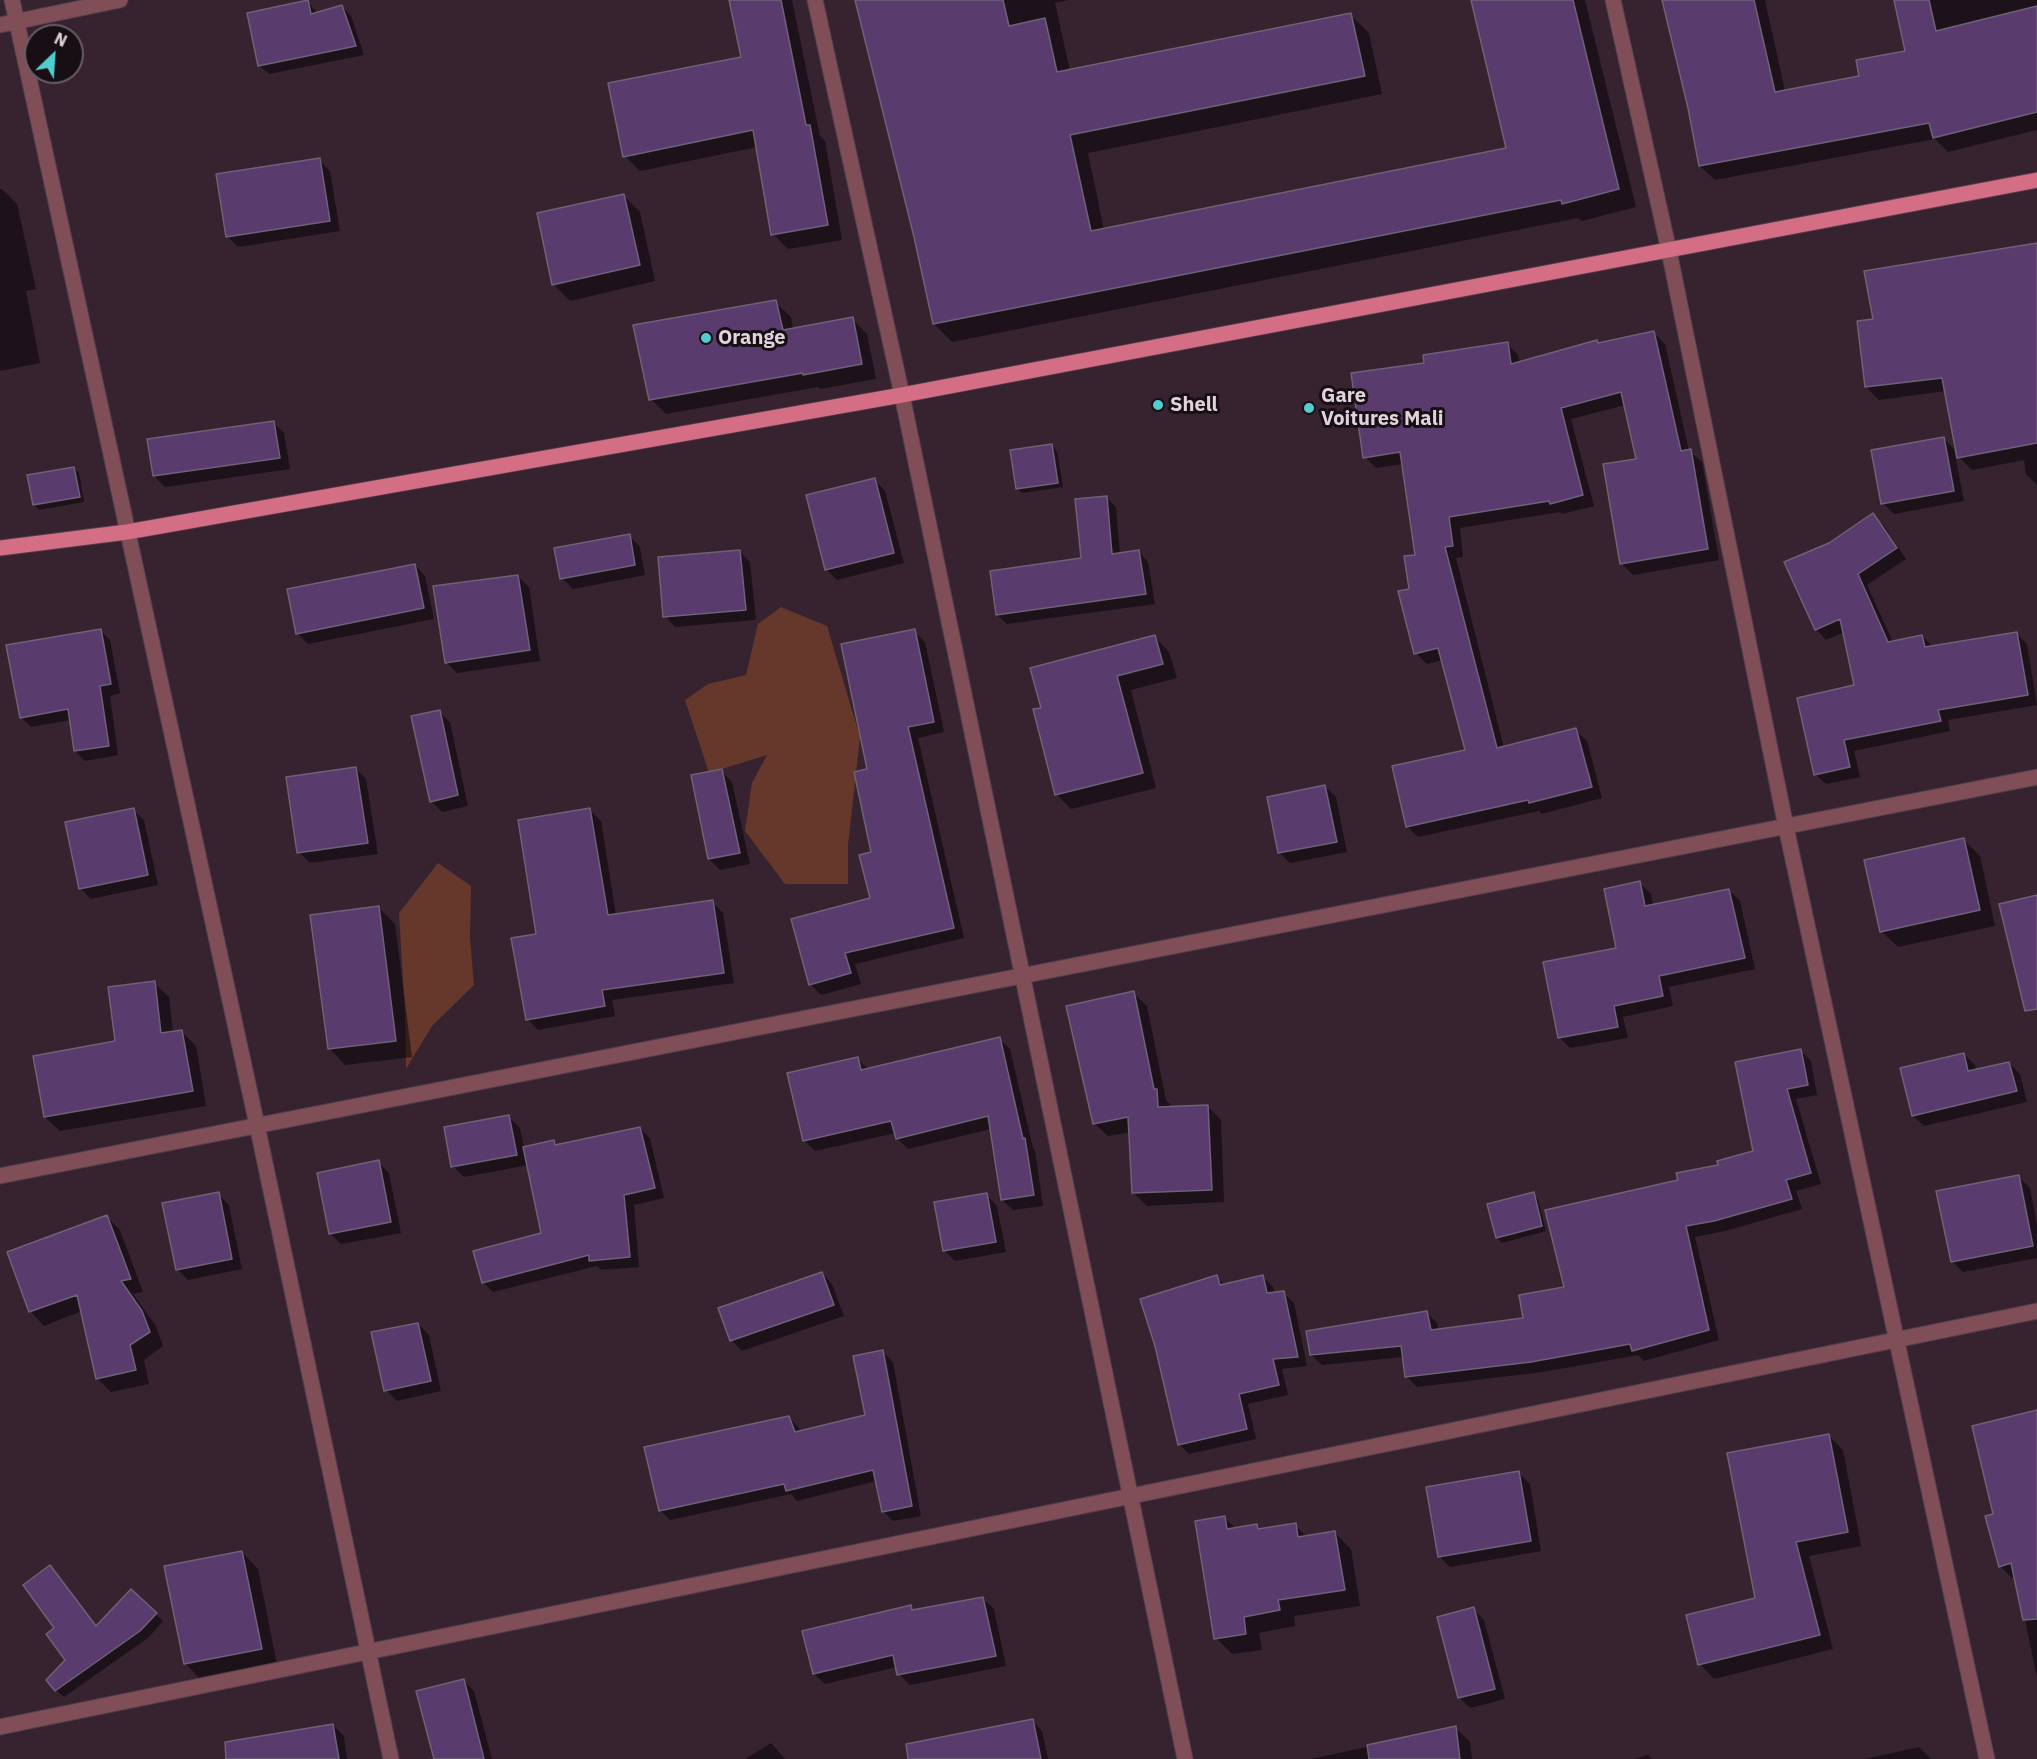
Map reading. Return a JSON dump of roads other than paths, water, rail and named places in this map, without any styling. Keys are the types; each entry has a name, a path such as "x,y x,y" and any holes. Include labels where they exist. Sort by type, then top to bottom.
{"main road":[{"path":"0,548 127,532 902,395 2037,180"}],"street":[{"path":"12,0 257,1125 392,1759"},
{"path":"0,25 120,0"},
{"path":"815,0 902,395 1185,1759"},
{"path":"1613,0 1669,251 1786,827 1987,1759"},
{"path":"0,1176 2037,777"},
{"path":"0,1727 2037,1311"}],"place":[{"name":"Orange","path":"706,338"},
{"name":"Shell","path":"1158,405"},
{"name":"Gare Voitures Mali","path":"1309,408"}]}
